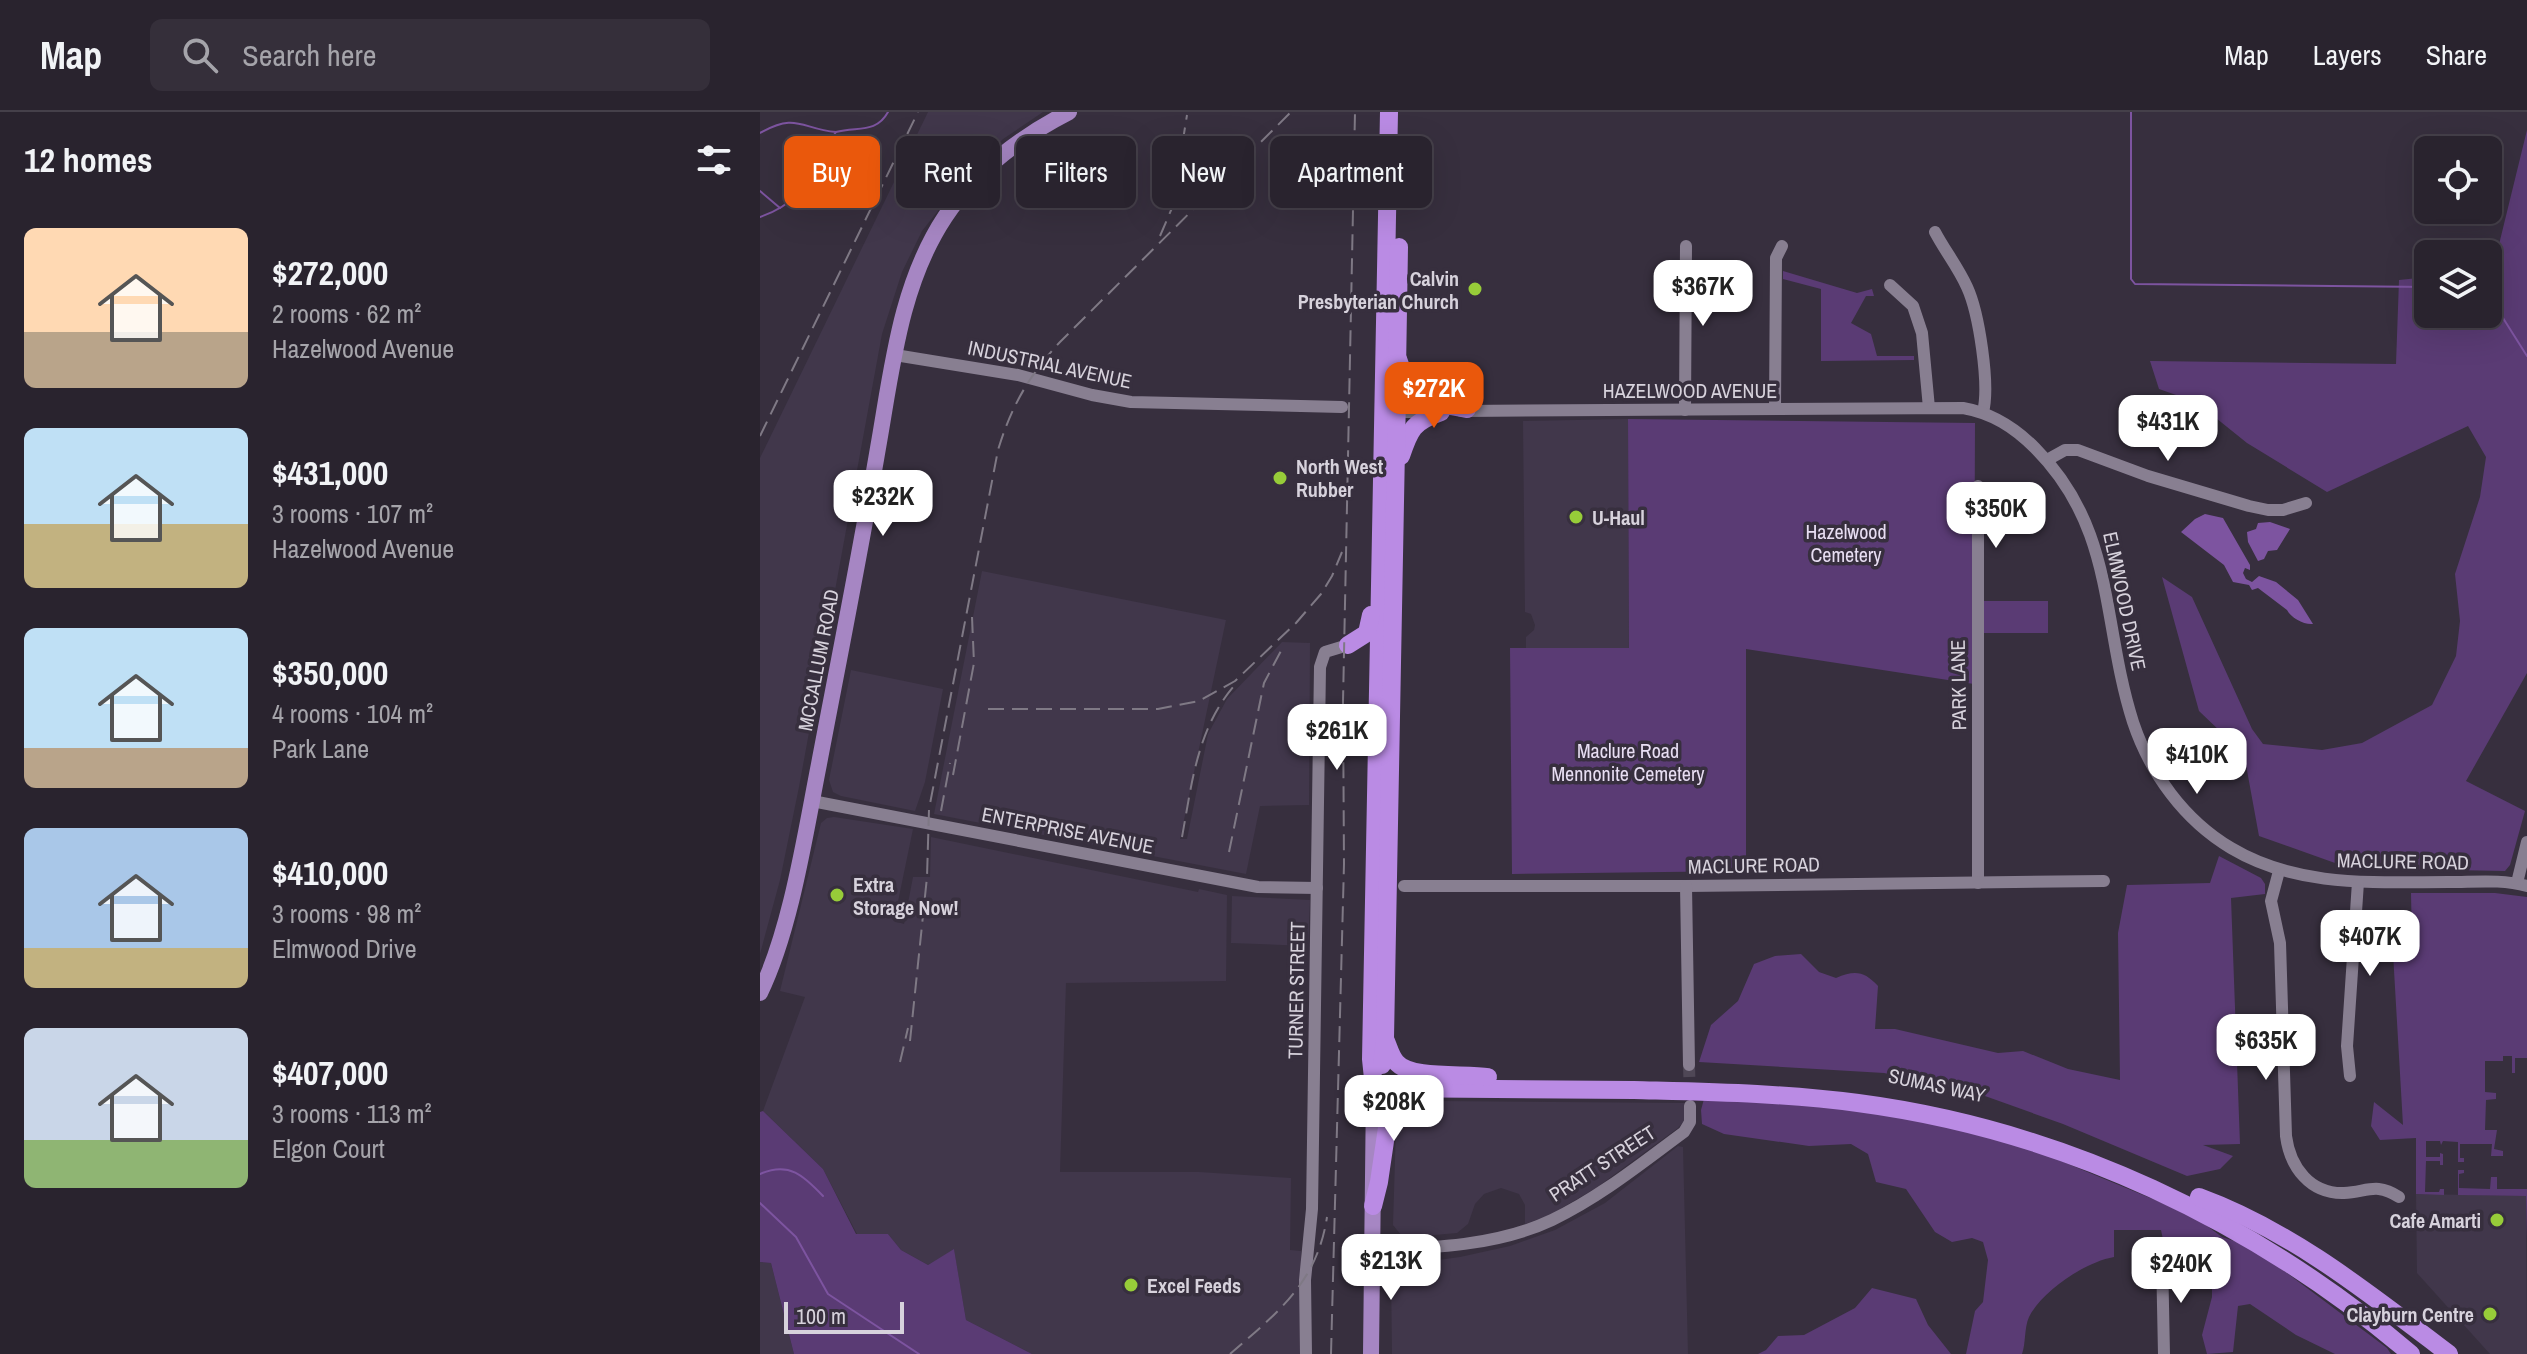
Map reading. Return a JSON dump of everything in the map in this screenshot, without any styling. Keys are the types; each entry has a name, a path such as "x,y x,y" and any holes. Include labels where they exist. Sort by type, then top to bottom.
{"highway":[{"path":"1375,112 1385,136"},
{"path":"1388,136 1389,112"},
{"path":"1376,1086 1371,1059 1376,703 1389,472 1396,412 1400,112"},
{"path":"1376,1086 1385,1038 1389,472 1384,395 1387,208"},
{"path":"1397,359 1409,389 1421,402 1430,406 1467,409"},
{"path":"1384,395 1387,404 1396,412"},
{"path":"1376,703 1371,663 1365,655 1348,645 1367,633 1370,626 1376,485 1389,472 1411,428 1441,412"},
{"path":"1385,1038 1394,1059 1404,1069 1488,1082"},
{"path":"1373,1206 1387,1120 1400,1102 1421,1091 1488,1082"},
{"name":"SUMAS WAY","path":"1376,1086 1488,1082 1764,1082 1885,1096 1959,1111 2039,1132 2119,1161 2199,1197 2317,1268 2370,1305 2429,1354"},
{"name":"SUMAS WAY","path":"1488,1082 1793,1095 1933,1116 2033,1143 2114,1172 2184,1203 2278,1255 2354,1307 2411,1354"},
{"path":"2199,1197 2244,1216 2290,1241 2362,1289 2449,1354"},
{"path":"2278,1255 2399,1354"}],"main road":[{"name":"MCCALLUM ROAD","path":"760,993 772,967 812,801 895,355 916,274 945,217 989,165 1042,126 1069,112"},
{"path":"1371,1354 1376,1086"}],"street":[{"path":"1935,232 1969,291 1978,322 1987,398 1983,412"},
{"path":"1685,410 1686,246"},
{"path":"1775,409 1776,258 1782,246"},
{"path":"1890,285 1913,306 1922,333 1929,408"},
{"name":"INDUSTRIAL AVENUE","path":"895,355 1018,375 1131,402 1342,407"},
{"name":"HAZELWOOD AVENUE","path":"1396,412 1467,409 1963,408 1983,412"},
{"name":"ELMWOOD DRIVE","path":"1983,412 2019,431 2047,460 2077,502 2089,527 2101,566 2126,697 2133,723 2153,770 2183,808 2217,839 2279,871"},
{"path":"2047,460 2065,450 2078,450 2148,476 2249,506 2283,510 2306,503"},
{"name":"PARK LANE","path":"1978,486 1978,883"},
{"name":"TURNER STREET","path":"1306,1354 1305,1280 1312,1209 1320,667 1325,652 1348,645"},
{"name":"ENTERPRISE AVENUE","path":"812,801 1258,887 1317,888"},
{"path":"2522,885 2527,842"},
{"path":"2279,871 2271,901 2280,943 2286,1136 2291,1157 2295,1167 2308,1181 2324,1190 2343,1193 2374,1188 2389,1190 2399,1197"},
{"name":"MACLURE ROAD","path":"2279,871 2330,881 2522,885"},
{"name":"MACLURE ROAD","path":"1404,886 2104,881"},
{"path":"2350,1076 2347,1046 2358,882"},
{"path":"1686,886 1689,1065"},
{"name":"PRATT STREET","path":"1372,1250 1458,1245 1515,1233 1550,1221 1600,1194 1684,1132 1690,1122 1690,1106"},
{"path":"2162,1256 2164,1354"}],"shaded area":[{"path":"928,112 1043,112 1000,142 1000,136 916,136"},
{"path":"896,178 896,208 940,208 922,231 902,272 882,334 799,787 780,880 760,954 760,458"},
{"name":"U-Haul","path":"1628,419 1629,649 1526,648 1526,637 1535,625 1531,614 1525,612 1523,421"},
{"path":"2205,514 2223,518 2250,565 2250,570 2245,568 2243,573 2246,579 2252,582 2259,576 2276,582 2298,600 2313,624 2295,618 2258,588 2252,590 2249,585 2233,582 2224,565 2181,532"},
{"path":"2270,522 2290,529 2277,550 2268,551 2264,559 2258,561 2248,542 2247,532 2256,529 2258,523"},
{"path":"982,571 1226,620 1180,839 1187,839 1208,734 1227,699 1282,642 1310,643 1309,805 1260,806 1246,874 934,814"},
{"path":"851,670 943,689 925,782 915,811 833,792 829,780"},
{"path":"834,817 913,829 894,921 904,924 913,877 930,877 931,837 1198,892 1199,889 1227,895 1226,981 1066,983 1060,1172 1199,1172 1291,1178 1290,1250 1301,1251 1301,1354 1032,1354 966,1320 954,1250 928,1265 901,1250 888,1234 857,1234 823,1169 763,1111 805,997 780,991 821,823"},
{"path":"1232,896 1310,900 1308,946 1231,943"},
{"path":"1435,1101 1684,1103 1685,1120 1596,1188 1548,1216 1525,1224 1525,1205 1519,1194 1501,1188 1484,1194 1475,1204 1468,1224 1457,1233 1401,1235 1393,1225 1396,1126 1412,1106"},
{"path":"1678,1146 1683,1147 1688,1354 1392,1354 1391,1273 1395,1266 1510,1246 1555,1230 1605,1203"},
{"name":"Clayburn Centre","path":"2416,1194 2526,1196 2527,1354 2490,1354 2417,1273"},
{"path":"760,1262 771,1263 794,1354 760,1354"}],"green space":[{"path":"2527,130 2527,673 2466,781 2525,811 2510,865 2505,871 2349,868 2259,836 2244,754 2199,711 2162,577 2192,597 2252,729 2263,744 2322,750 2362,743 2432,705 2456,656 2460,621 2455,574 2480,497 2486,457 2468,426 2327,492 2247,443 2196,402 2159,389 2150,361 2396,364 2399,280 2414,278 2414,328 2502,328 2500,240"},
{"path":"1783,271 1857,293 1872,289 1874,296 1866,296 1851,323 1871,334 1877,356 1914,356 1914,360 1821,361 1821,289 1783,279"},
{"name":"Hazelwood Cemetery","path":"1628,419 1975,423 1974,684 1746,649 1746,871 1512,874 1510,648 1629,648"},
{"path":"1983,601 2048,601 2048,633 1983,633"},
{"path":"2219,856 2261,878 2265,884 2265,894 2231,898 2240,1144 2203,1145 2233,1156 2220,1169 2187,1176 2063,1124 1971,1091 1884,1073 1699,1062 1711,1025 1738,1001 1754,964 1775,956 1801,954 1819,972 1836,978 1859,973 1878,986 1875,1029 1895,1029 1998,1053 2023,1051 2068,1069 2120,1080 2118,933 2127,885 2210,883"},
{"path":"2411,893 2495,893 2527,897 2527,1058 2515,1058 2515,1073 2512,1073 2512,1056 2503,1056 2503,1061 2485,1061 2485,1092 2496,1093 2496,1099 2486,1100 2485,1130 2497,1130 2494,1149 2503,1151 2503,1156 2491,1156 2492,1144 2460,1144 2460,1158 2464,1158 2464,1162 2458,1162 2458,1142 2443,1141 2441,1145 2440,1141 2426,1141 2426,1157 2440,1157 2440,1153 2443,1154 2443,1165 2440,1161 2426,1161 2425,1192 2444,1189 2444,1195 2416,1194 2416,1138 2380,1140 2371,1126 2374,1102 2403,1125 2393,953 2412,944"},
{"path":"1704,1099 1792,1103 1908,1117 2032,1149 2160,1202 2199,1220 2222,1237 2240,1243 2271,1261 2391,1354 2335,1354 2296,1335 2250,1304 2238,1306 2233,1352 2207,1354 2202,1335 2212,1297 2212,1266 2165,1249 2161,1230 2114,1230 2114,1257 2078,1271 2035,1307 2027,1321 2022,1354 1966,1354 1975,1311 1983,1302 1988,1260 1983,1242 1972,1238 1952,1242 1935,1232 1906,1189 1876,1182 1868,1154 1851,1144 1809,1146 1724,1134 1702,1124"},
{"path":"763,1111 823,1169 856,1234 888,1234 901,1250 928,1265 954,1249 966,1320 1032,1354 794,1354 771,1263 760,1262 760,1112"},
{"path":"2458,1170 2464,1170 2459,1174 2459,1188 2490,1189 2491,1177 2497,1177 2497,1189 2527,1189 2527,1239 2526,1196 2458,1195"},
{"path":"1872,1288 1916,1299 1928,1325 1951,1354 1758,1354 1778,1336 1804,1335 1855,1308"}],"waterway":[{"path":"760,217 777,210 799,192 836,132 878,124 888,112"},
{"path":"2131,112 2131,279 2135,284 2414,287"},
{"path":"760,133 791,123 836,132"},
{"path":"760,191 780,208"},
{"path":"2502,314 2527,356"},
{"path":"760,1174 770,1170 788,1170 809,1182 823,1196"},
{"path":"760,1203 796,1237 828,1294 919,1354"}],"tunnel":[{"path":"1689,1065 1690,1099"}],"railway":[{"path":"760,436 918,112"},
{"path":"910,1041 927,877 929,809 998,450 1009,420 1030,379 1060,342 1291,112"},
{"path":"1331,1354 1344,864 1343,702 1355,112"},
{"path":"1160,236 1172,208 1187,115"},
{"path":"988,709 1158,709 1199,701 1235,681 1296,623 1321,594 1342,552"},
{"path":"953,775 974,663 972,617"},
{"path":"1229,852 1264,683 1283,647"},
{"path":"1182,837 1204,738 1234,686"},
{"path":"941,811 950,763"},
{"path":"900,1062 908,1028"},
{"path":"1230,1354 1279,1310 1304,1279 1322,1240 1327,1217"}],"place":[{"name":"Calvin Presbyterian Church","path":"1475,289"},
{"name":"North West Rubber","path":"1280,478"},
{"name":"U-Haul","path":"1576,517"},
{"name":"Extra Storage Now!","path":"837,895"},
{"name":"Cafe Amarti","path":"2497,1220"},
{"name":"Excel Feeds","path":"1131,1285"},
{"name":"Clayburn Centre","path":"2490,1314"}],"park label":[{"name":"Maclure Road Mennonite Cemetery","path":"1628,762"}]}
